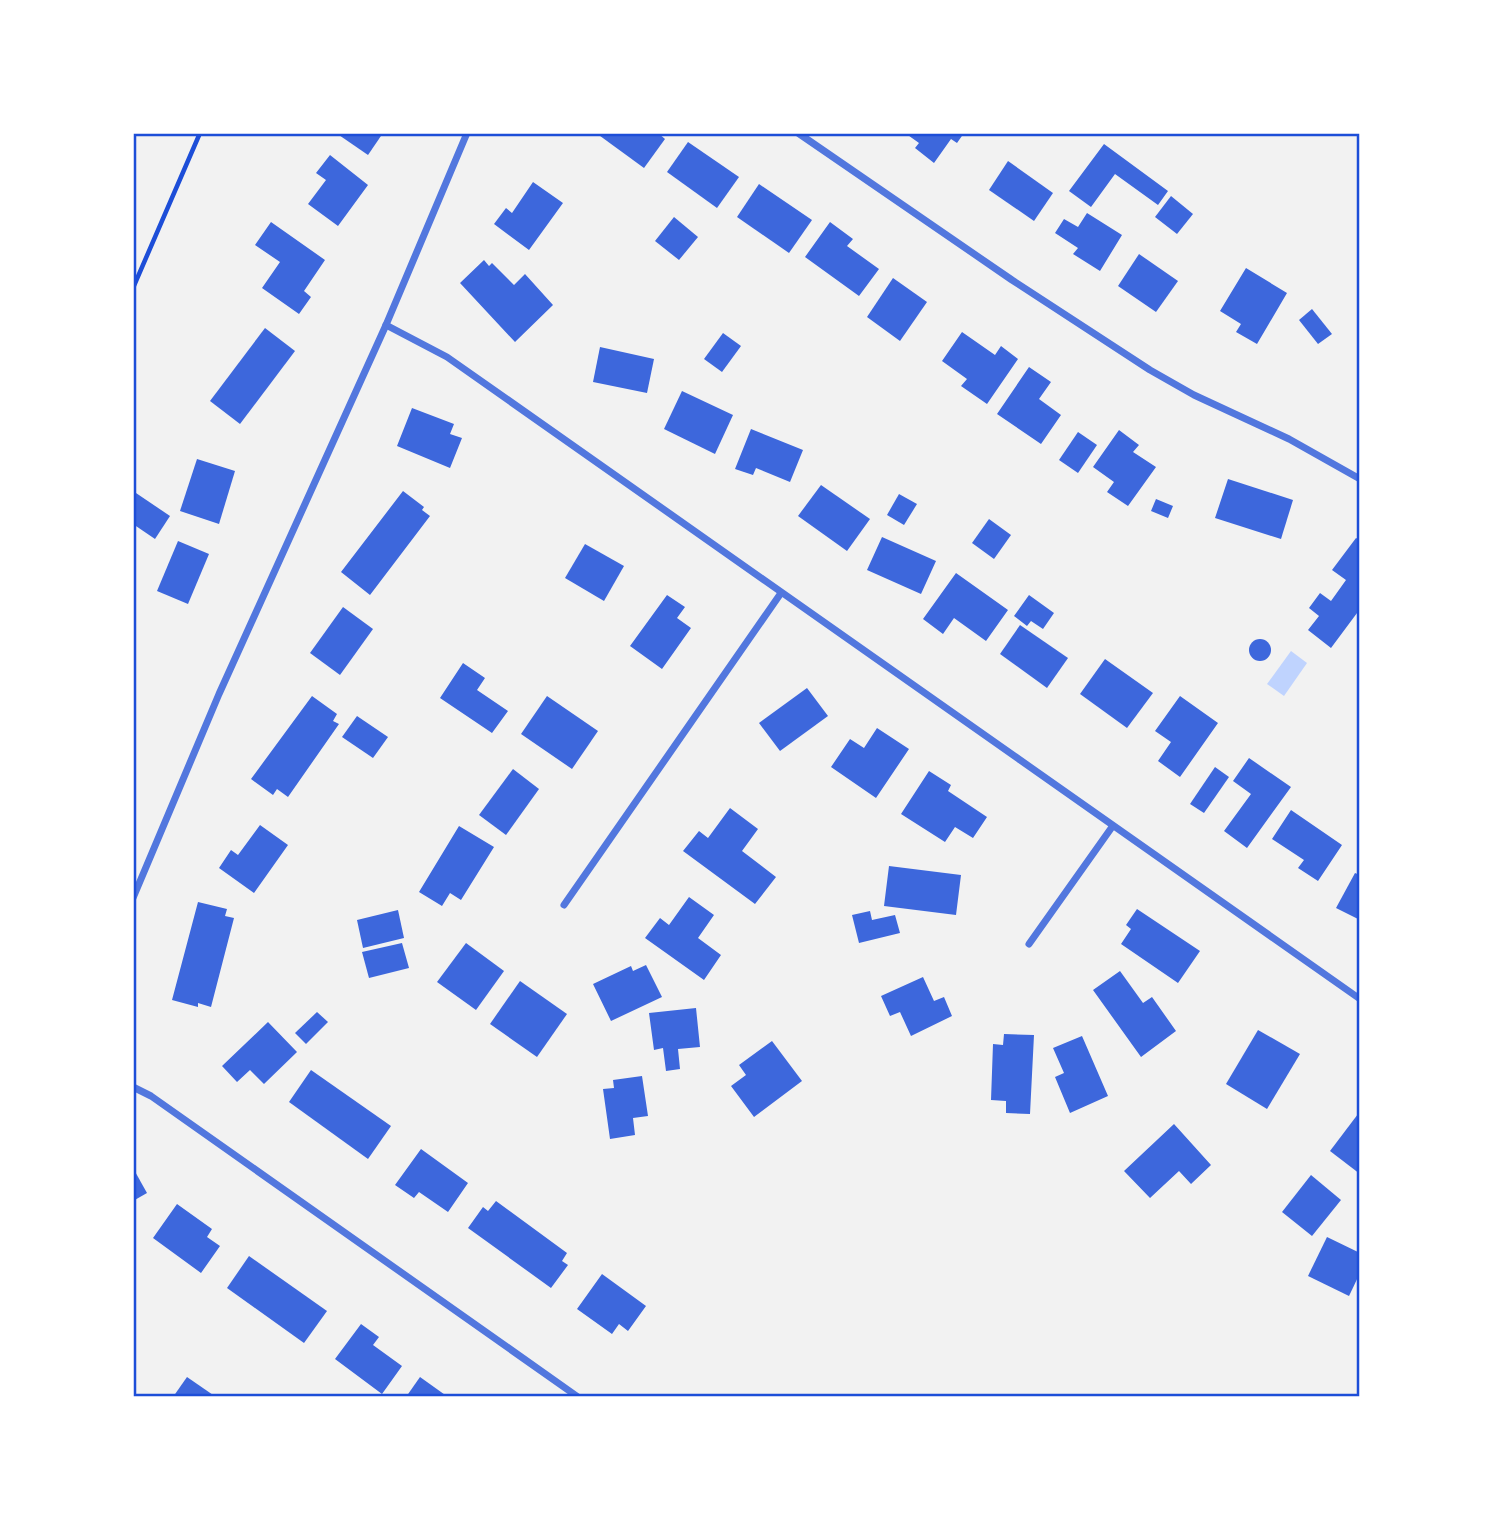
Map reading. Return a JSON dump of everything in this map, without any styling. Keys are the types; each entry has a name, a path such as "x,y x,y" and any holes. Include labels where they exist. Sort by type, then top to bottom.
{"street":[{"path":"133,898 219,694 386,325 467,133"},
{"path":"798,133 1012,280 1150,370 1194,395 1289,439 1360,479"},
{"path":"386,325 447,357 1360,999"},
{"path":"564,905 781,593"},
{"path":"1029,944 1112,827"},
{"path":"133,1087 151,1096 578,1397"}],"path":[{"path":"133,289 200,133"}],"water":[{"path":"1291,651 1307,663 1284,696 1267,684"}],"building":[{"path":"336,133 383,133 368,155"},
{"path":"596,133 658,133 665,139 644,168"},
{"path":"905,133 964,133 957,143 951,139 934,163 915,148 919,143"},
{"path":"688,142 739,177 717,208 667,172"},
{"path":"1104,144 1168,191 1158,205 1115,174 1091,207 1069,191"},
{"path":"330,155 368,185 338,226 308,204 326,180 316,173"},
{"path":"1008,161 1053,193 1034,221 989,190"},
{"path":"533,182 563,203 529,250 494,224 506,208 512,213"},
{"path":"759,184 812,220 789,253 737,217"},
{"path":"1171,196 1193,214 1177,234 1155,217"},
{"path":"1087,213 1122,235 1100,271 1073,254 1078,248 1055,233 1064,219 1078,227"},
{"path":"674,217 698,237 679,260 655,241"},
{"path":"271,222 325,260 304,291 311,297 299,314 262,288 280,262 255,245"},
{"path":"830,222 853,239 847,246 879,269 859,296 805,257"},
{"path":"1139,254 1178,281 1156,312 1118,286"},
{"path":"484,260 489,266 492,263 514,285 525,274 553,305 515,342 460,283"},
{"path":"1246,268 1287,293 1257,344 1236,332 1241,324 1220,311"},
{"path":"893,278 927,302 900,341 867,317"},
{"path":"1312,309 1332,334 1318,344 1299,320"},
{"path":"265,328 295,351 240,424 210,401"},
{"path":"962,332 995,355 1001,346 1018,359 987,404 961,386 967,379 942,361"},
{"path":"723,333 741,346 722,372 704,359"},
{"path":"600,347 654,359 647,393 593,382"},
{"path":"1029,367 1051,382 1039,399 1061,415 1041,444 997,414"},
{"path":"682,391 733,415 715,454 664,429"},
{"path":"412,408 454,424 450,434 462,438 450,468 397,446"},
{"path":"751,429 803,450 790,482 756,468 753,475 735,469"},
{"path":"1119,430 1139,445 1133,452 1156,467 1128,506 1107,492 1114,482 1093,467"},
{"path":"1078,432 1097,445 1078,473 1059,460"},
{"path":"197,459 235,471 219,524 180,511"},
{"path":"1228,479 1293,500 1281,539 1215,518"},
{"path":"821,485 870,519 847,551 798,516"},
{"path":"133,491 170,516 155,539 133,524"},
{"path":"403,491 424,507 422,510 430,516 370,595 341,572"},
{"path":"899,494 917,504 904,525 887,515"},
{"path":"1156,499 1173,506 1168,518 1151,511"},
{"path":"989,519 1011,535 994,559 972,543"},
{"path":"882,537 936,561 921,594 867,570"},
{"path":"1356,538 1360,540 1360,609 1331,648 1308,630 1319,616 1309,608 1320,593 1331,601 1346,580 1332,570"},
{"path":"178,541 209,554 188,604 157,591"},
{"path":"585,544 624,566 604,601 565,578"},
{"path":"956,573 1008,610 986,641 954,618 943,634 923,619"},
{"path":"667,595 685,607 677,618 691,628 662,669 630,646"},
{"path":"1029,595 1054,613 1043,629 1031,621 1027,626 1014,616"},
{"path":"343,607 373,629 340,675 310,653"},
{"path":"1020,625 1068,658 1047,688 1000,654"},
{"path":"1260,639 1268,642 1271,650 1268,658 1260,661 1252,658 1249,650 1252,642"},
{"path":"1105,659 1153,693 1127,728 1080,694"},
{"path":"463,663 485,678 477,690 508,711 492,733 440,698"},
{"path":"807,688 828,716 780,751 759,723"},
{"path":"312,696 337,714 333,721 339,724 288,797 277,789 273,795 251,779"},
{"path":"547,696 598,731 572,769 521,734"},
{"path":"1180,696 1218,723 1180,777 1158,761 1171,742 1155,731"},
{"path":"357,716 388,737 373,758 342,737"},
{"path":"877,728 909,749 876,798 831,767 850,739 864,748"},
{"path":"1249,758 1291,787 1247,848 1224,831 1251,794 1233,781"},
{"path":"1215,767 1229,777 1204,813 1190,804"},
{"path":"513,769 539,789 506,835 479,815"},
{"path":"929,771 951,785 948,791 987,817 973,838 955,827 945,842 901,814"},
{"path":"730,808 758,829 742,851 776,877 755,904 683,851 699,831 708,838"},
{"path":"1291,810 1342,845 1318,881 1298,868 1304,860 1272,839"},
{"path":"260,825 288,845 254,893 219,868 231,850 238,855"},
{"path":"459,826 494,847 461,900 450,893 442,906 419,892"},
{"path":"889,866 961,875 956,915 884,906"},
{"path":"1355,873 1360,875 1360,920 1336,908"},
{"path":"689,897 714,915 698,938 721,955 704,980 645,938 660,918 669,925"},
{"path":"198,902 227,909 225,916 234,918 211,1007 198,1003 198,1007 172,1000"},
{"path":"1137,909 1200,951 1178,983 1121,944 1131,929 1126,925"},
{"path":"398,910 404,938 363,948 357,920"},
{"path":"870,911 872,920 895,915 900,933 859,943 852,915"},
{"path":"402,943 409,968 369,978 362,952"},
{"path":"466,943 504,971 476,1010 437,982"},
{"path":"646,965 662,997 611,1021 593,984 631,966 633,971"},
{"path":"1120,971 1143,1003 1152,997 1176,1031 1141,1057 1093,990"},
{"path":"923,977 934,1001 944,997 952,1016 911,1036 900,1012 890,1016 881,996"},
{"path":"520,981 567,1014 537,1057 490,1024"},
{"path":"696,1008 700,1047 678,1049 680,1069 666,1071 663,1048 654,1050 649,1013"},
{"path":"317,1012 328,1022 306,1044 295,1033"},
{"path":"268,1022 297,1052 264,1084 250,1070 237,1082 222,1066"},
{"path":"1258,1030 1300,1054 1267,1109 1226,1084"},
{"path":"1004,1034 1034,1035 1030,1114 1006,1113 1006,1101 991,1100 993,1044 1003,1045"},
{"path":"1082,1036 1108,1096 1070,1113 1055,1077 1064,1073 1053,1048"},
{"path":"772,1041 802,1081 754,1117 731,1086 746,1075 739,1065"},
{"path":"311,1070 391,1126 368,1159 289,1102"},
{"path":"642,1076 648,1116 633,1118 635,1135 610,1139 603,1089 614,1088 613,1080"},
{"path":"1358,1114 1360,1115 1360,1174 1330,1151"},
{"path":"1174,1124 1211,1165 1191,1184 1179,1171 1150,1198 1124,1171"},
{"path":"421,1149 468,1183 448,1212 419,1192 414,1198 395,1185"},
{"path":"133,1168 147,1193 133,1201"},
{"path":"1311,1175 1341,1200 1312,1236 1282,1212"},
{"path":"496,1201 567,1253 562,1261 568,1265 551,1288 468,1228 483,1207 488,1211"},
{"path":"177,1204 212,1229 207,1237 220,1246 201,1273 153,1238"},
{"path":"1327,1237 1360,1253 1360,1273 1349,1296 1308,1276"},
{"path":"249,1256 327,1311 304,1343 227,1288"},
{"path":"602,1274 646,1306 628,1331 619,1324 612,1334 577,1309"},
{"path":"361,1324 379,1337 373,1345 402,1366 382,1394 335,1359"},
{"path":"187,1377 216,1397 173,1397"},
{"path":"420,1377 448,1397 406,1397"}]}
